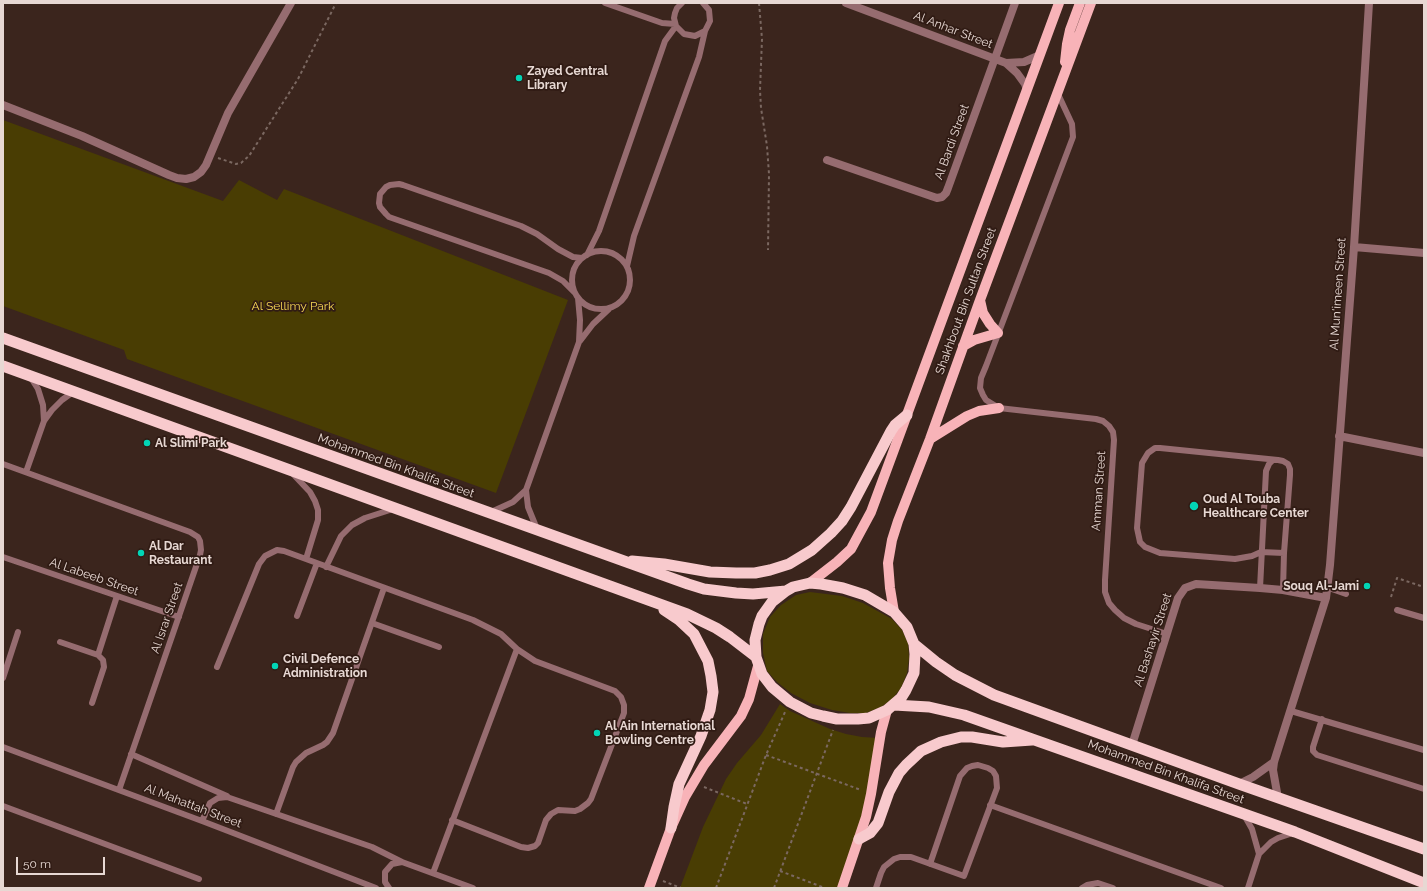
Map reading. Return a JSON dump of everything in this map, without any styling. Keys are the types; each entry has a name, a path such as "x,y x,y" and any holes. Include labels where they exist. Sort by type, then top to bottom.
{"highway":[{"name":"Mohammed Bin Khalifa Street","path":"3,338 688,584 704,589 742,594 786,591"},
{"path":"3,366 702,620 730,637 757,662"},
{"path":"621,560 650,562 710,572 736,573 755,573 789,564 812,550 842,521 851,507 891,431 895,425 908,415"},
{"path":"810,583 832,585 854,591 875,600 894,612 907,627 914,644 914,673 906,690 890,707 869,718 837,719 811,712 790,702 772,687 762,674 757,662 755,640 760,620 772,602 786,591 793,587 810,583"},
{"path":"649,600 679,620 694,634 708,661 713,692 710,710 701,736 679,784 671,828"},
{"name":"Mohammed Bin Khalifa Street","path":"914,644 955,675 994,695 1238,784 1424,849"},
{"name":"Mohammed Bin Khalifa Street","path":"890,707 912,705 946,710 1034,739 1295,832 1424,883"},
{"path":"859,839 870,833 878,822 889,792 899,773 913,757 926,748 941,742 961,737 972,737 1003,742 1034,739"}],"main road":[{"name":"Shakhbout Bin Sultan Street","path":"810,583 837,562 851,548 871,512 1059,3"},
{"name":"Shakhbout Bin Sultan Street","path":"894,612 888,563 892,540 898,521 1058,94 1088,3"},
{"path":"963,346 974,340 998,333 983,313 980,300"},
{"path":"930,439 967,416 979,411 999,408"},
{"path":"649,888 671,828 693,782 741,716 749,699 757,662"},
{"path":"842,888 866,817 878,746 890,707"}],"street":[{"path":"3,105 82,136 177,178 186,179 194,177 201,172 228,113 291,3"},
{"name":"Al Anhar Street","path":"846,3 1006,63 1017,72 1027,90"},
{"name":"Al Bardi Street","path":"827,160 937,198 946,193 1015,3"},
{"name":"Al Mun'imeen Street","path":"1278,798 1272,770 1326,598 1326,587 1330,565 1354,248 1369,3"},
{"name":"Al Anhar Street","path":"1006,63 1024,62 1040,55"},
{"path":"1354,248 1424,253"},
{"path":"1339,436 1424,453"},
{"name":"Al Bashayir Street","path":"1132,745 1178,598 1181,592 1190,585 1196,584 1283,590 1326,598"},
{"path":"1238,784 1253,777 1274,762"}],"lane":[{"path":"604,3 662,23 676,25"},
{"path":"682,3 677,8 675,13 676,25 684,34 689,36 700,34 705,31"},
{"path":"627,266 634,236 699,57 705,31 710,21 710,15 705,4"},
{"path":"538,530 528,507 526,490 579,342 580,320 576,295 573,287 573,274 578,263 584,257 599,231 665,42 676,25"},
{"path":"999,408 986,400 980,388 982,378 1073,138 1072,124 1058,94"},
{"path":"579,342 593,324 609,309 624,299 628,292 631,283 630,274 622,259 605,251 595,252 584,257 573,256 558,249 540,236 525,228 403,185 394,184 382,190 380,194 380,207 390,217 549,273 563,281 584,304 601,310 609,309"},
{"path":"29,376 38,389 43,405 44,421"},
{"path":"26,472 44,421 52,410 73,391"},
{"name":"Amman Street","path":"999,408 1096,419 1103,421 1109,426 1113,432 1114,440 1105,580 1109,603 1124,618 1136,624 1167,634"},
{"path":"1283,590 1290,469 1288,464 1278,460 1160,448 1152,450 1142,463 1137,528 1140,542 1145,547 1160,552 1226,559 1242,558 1262,552 1284,552"},
{"path":"1260,588 1266,471 1269,464 1273,460 1278,460"},
{"name":"Al Israr Street","path":"3,464 190,532 198,537 201,546 200,554 120,790"},
{"path":"289,470 310,492 318,510 318,520 306,559"},
{"path":"489,513 513,502 526,490"},
{"path":"326,567 341,536 352,525 365,518 396,508"},
{"path":"218,667 257,568 262,560 277,550 284,551 481,624 501,634 517,649 535,661 615,691 623,701 624,709 622,717 588,803 575,811 562,810 551,814 546,820 538,843 535,846 525,848 452,820"},
{"name":"Al Labeeb Street","path":"3,557 179,617"},
{"path":"297,616 317,563"},
{"path":"1326,587 1346,594"},
{"path":"276,814 296,762 306,753 327,742 333,733 384,588"},
{"path":"98,655 117,596"},
{"path":"1397,610 1424,618"},
{"path":"372,623 438,647"},
{"path":"3,678 18,632"},
{"path":"60,642 98,655 103,660 104,667 92,703"},
{"path":"433,873 517,649"},
{"path":"1291,711 1424,750"},
{"path":"1322,719 1313,747 1313,751 1317,755 1424,789"},
{"name":"Al Mahattah Street","path":"3,747 376,888"},
{"path":"131,754 231,798 378,849 402,862 473,888"},
{"path":"876,888 884,867 894,859 907,856 964,876 997,788 997,782 993,771 983,765 978,764 967,768 960,776 930,864"},
{"path":"202,821 207,807 213,800 222,797 231,798"},
{"path":"990,805 1221,888"},
{"path":"3,806 199,879"},
{"path":"1243,814 1252,829 1259,854"},
{"path":"1248,888 1259,854 1264,848 1278,838 1295,832"},
{"path":"389,888 385,882 385,872 392,864 402,862"},
{"path":"1082,888 1087,885 1098,883 1113,888"}],"path":[{"path":"210,155 236,164 246,160 295,84 336,3"},
{"path":"759,3 762,39 760,90 761,108 767,146 769,174 768,250"},
{"path":"1391,596 1397,578 1424,587"},
{"path":"716,888 766,755 790,702"},
{"path":"774,888 837,719"},
{"path":"766,755 871,794"},
{"path":"693,782 747,804"},
{"path":"780,872 825,888"},
{"path":"653,877 681,888"}],"green space":[{"name":"Al Sellimy Park","path":"3,120 223,201 239,180 277,200 284,189 568,300 496,493 127,359 124,350 3,306"},
{"path":"810,592 842,596 863,603 892,619 902,630 908,643 909,658 907,673 901,688 892,699 881,707 866,713 850,713 832,710 810,703 791,693 777,682 767,671 763,653 763,634 770,617 781,605 796,595"},
{"path":"780,704 790,711 830,729 862,737 879,738 873,779 840,888 680,888 703,827 726,779 737,763 761,735"}],"place":[{"name":"Zayed Central Library","path":"519,78"},
{"name":"Al Slimi Park","path":"147,443"},
{"name":"Oud Al Touba Healthcare Center","path":"1194,506"},
{"name":"Al Dar Restaurant","path":"141,553"},
{"name":"Souq Al-Jami","path":"1367,586"},
{"name":"Civil Defence Administration","path":"275,666"},
{"name":"Al Ain International Bowling Centre","path":"597,733"}]}
